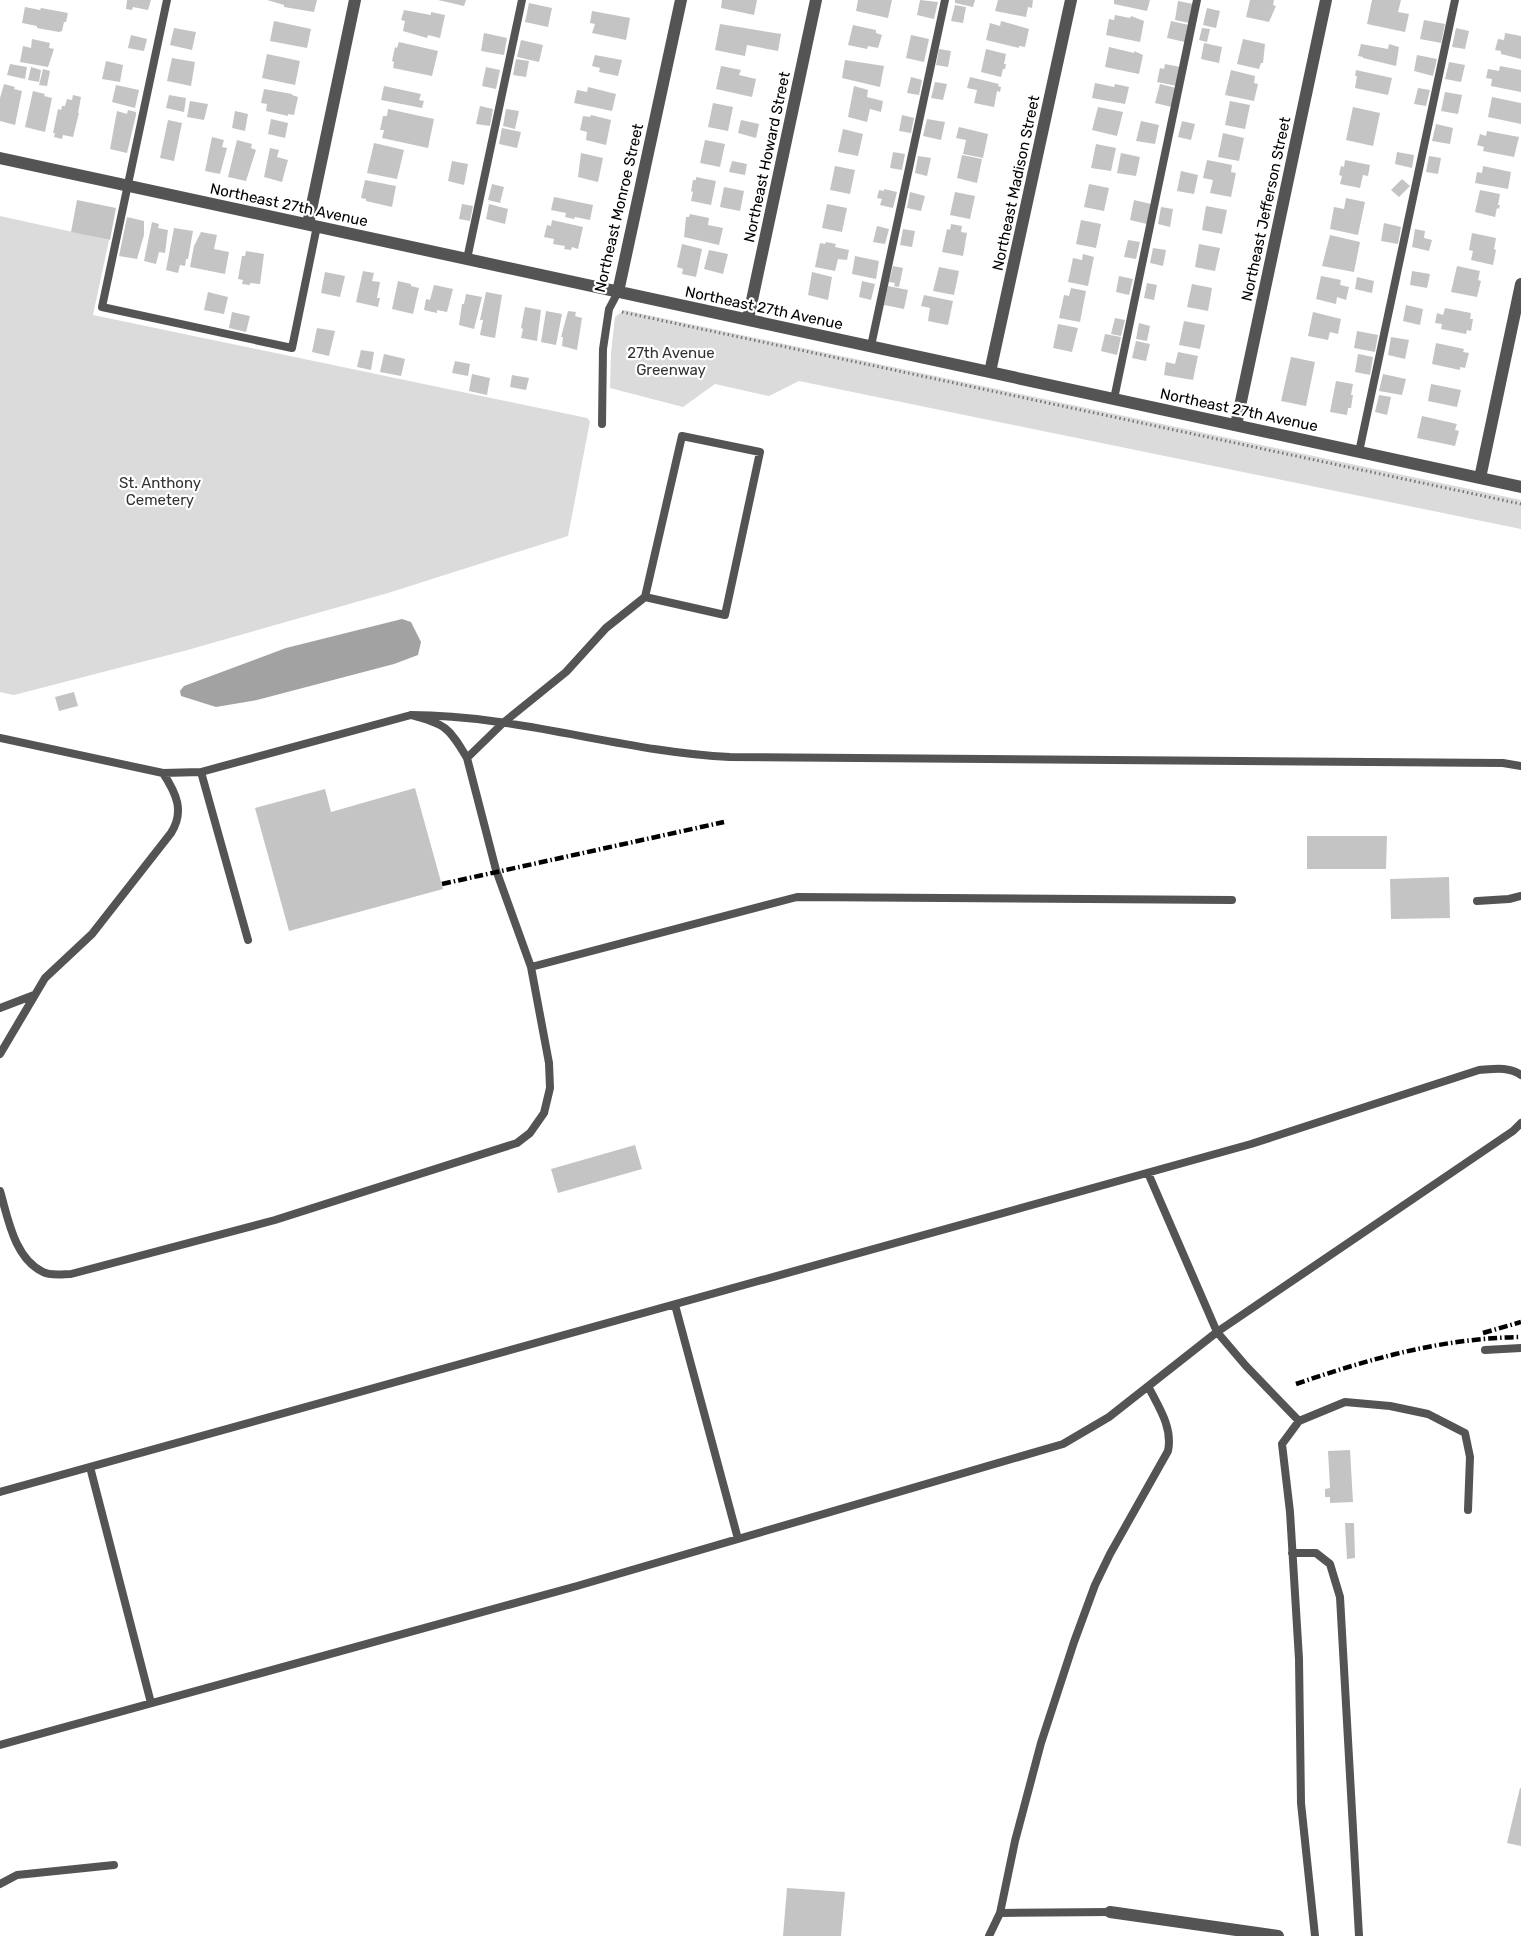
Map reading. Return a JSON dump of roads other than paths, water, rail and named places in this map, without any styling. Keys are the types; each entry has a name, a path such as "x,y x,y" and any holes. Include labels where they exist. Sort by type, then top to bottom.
{"street":[{"path":"312,225 355,0"},
{"name":"Northeast Monroe Street","path":"618,292 681,0"},
{"name":"Northeast Howard Street","path":"748,319 816,0"},
{"name":"Northeast Madison Street","path":"990,372 1071,0"},
{"name":"Northeast Jefferson Street","path":"1236,425 1326,0"},
{"name":"Northeast 27th Avenue","path":"0,158 1521,487"},
{"path":"1480,478 1521,284"},
{"path":"1110,1912 1278,1936"}],"lane":[{"path":"167,0 102,307 292,348 312,225"},
{"path":"467,259 522,0"},
{"path":"871,346 945,0"},
{"path":"1114,399 1197,0"},
{"path":"1359,452 1455,0"},
{"name":"Northeast Monroe Street","path":"602,424 603,349 609,309 618,292"},
{"path":"467,758 503,723 566,672 606,628 645,597 682,436 760,452 725,615 645,597"},
{"path":"0,1191 15,1238 27,1261 44,1273 71,1274 274,1220 516,1143 530,1133 544,1113 550,1088 549,1063 531,967 496,870 467,758 455,737 438,722 411,715"},
{"path":"0,738 163,773 201,772 411,715 440,715 503,723 658,751 730,758 1503,763 1521,766"},
{"path":"201,772 248,940"},
{"path":"0,1054 45,978 92,933 176,824 178,815 176,793 163,773"},
{"path":"1477,901 1521,896"},
{"path":"531,967 797,897 1232,900"},
{"path":"0,1008 34,995"},
{"path":"0,1492 1251,1144 1479,1070 1501,1068 1518,1072 1521,1076"},
{"path":"0,1745 577,1586 1063,1444 1109,1417 1217,1332 1513,1131 1521,1123"},
{"path":"1148,1173 1217,1332 1299,1421"},
{"path":"675,1305 738,1539"},
{"path":"1485,1350 1521,1348"},
{"path":"989,1936 1000,1913 1015,1841 1041,1743 1074,1642 1095,1585 1110,1554 1168,1450 1170,1440 1167,1424 1148,1386"},
{"path":"1315,1936 1301,1803 1299,1659 1282,1444 1299,1421 1345,1402 1390,1406 1428,1414 1465,1433 1470,1457 1468,1510"},
{"path":"90,1467 151,1703"},
{"path":"1292,1553 1316,1553 1330,1564 1340,1597 1359,1936"},
{"path":"0,1884 17,1875 114,1865"},
{"path":"1000,1913 1110,1912"}],"railway":[{"path":"442,884 724,822"},
{"path":"1483,1333 1521,1322"},
{"path":"1296,1384 1406,1351 1463,1341 1521,1337"}],"park label":[{"name":"27th Avenue Greenway","path":"671,362"},
{"name":"St. Anthony Cemetery","path":"160,492"}]}
